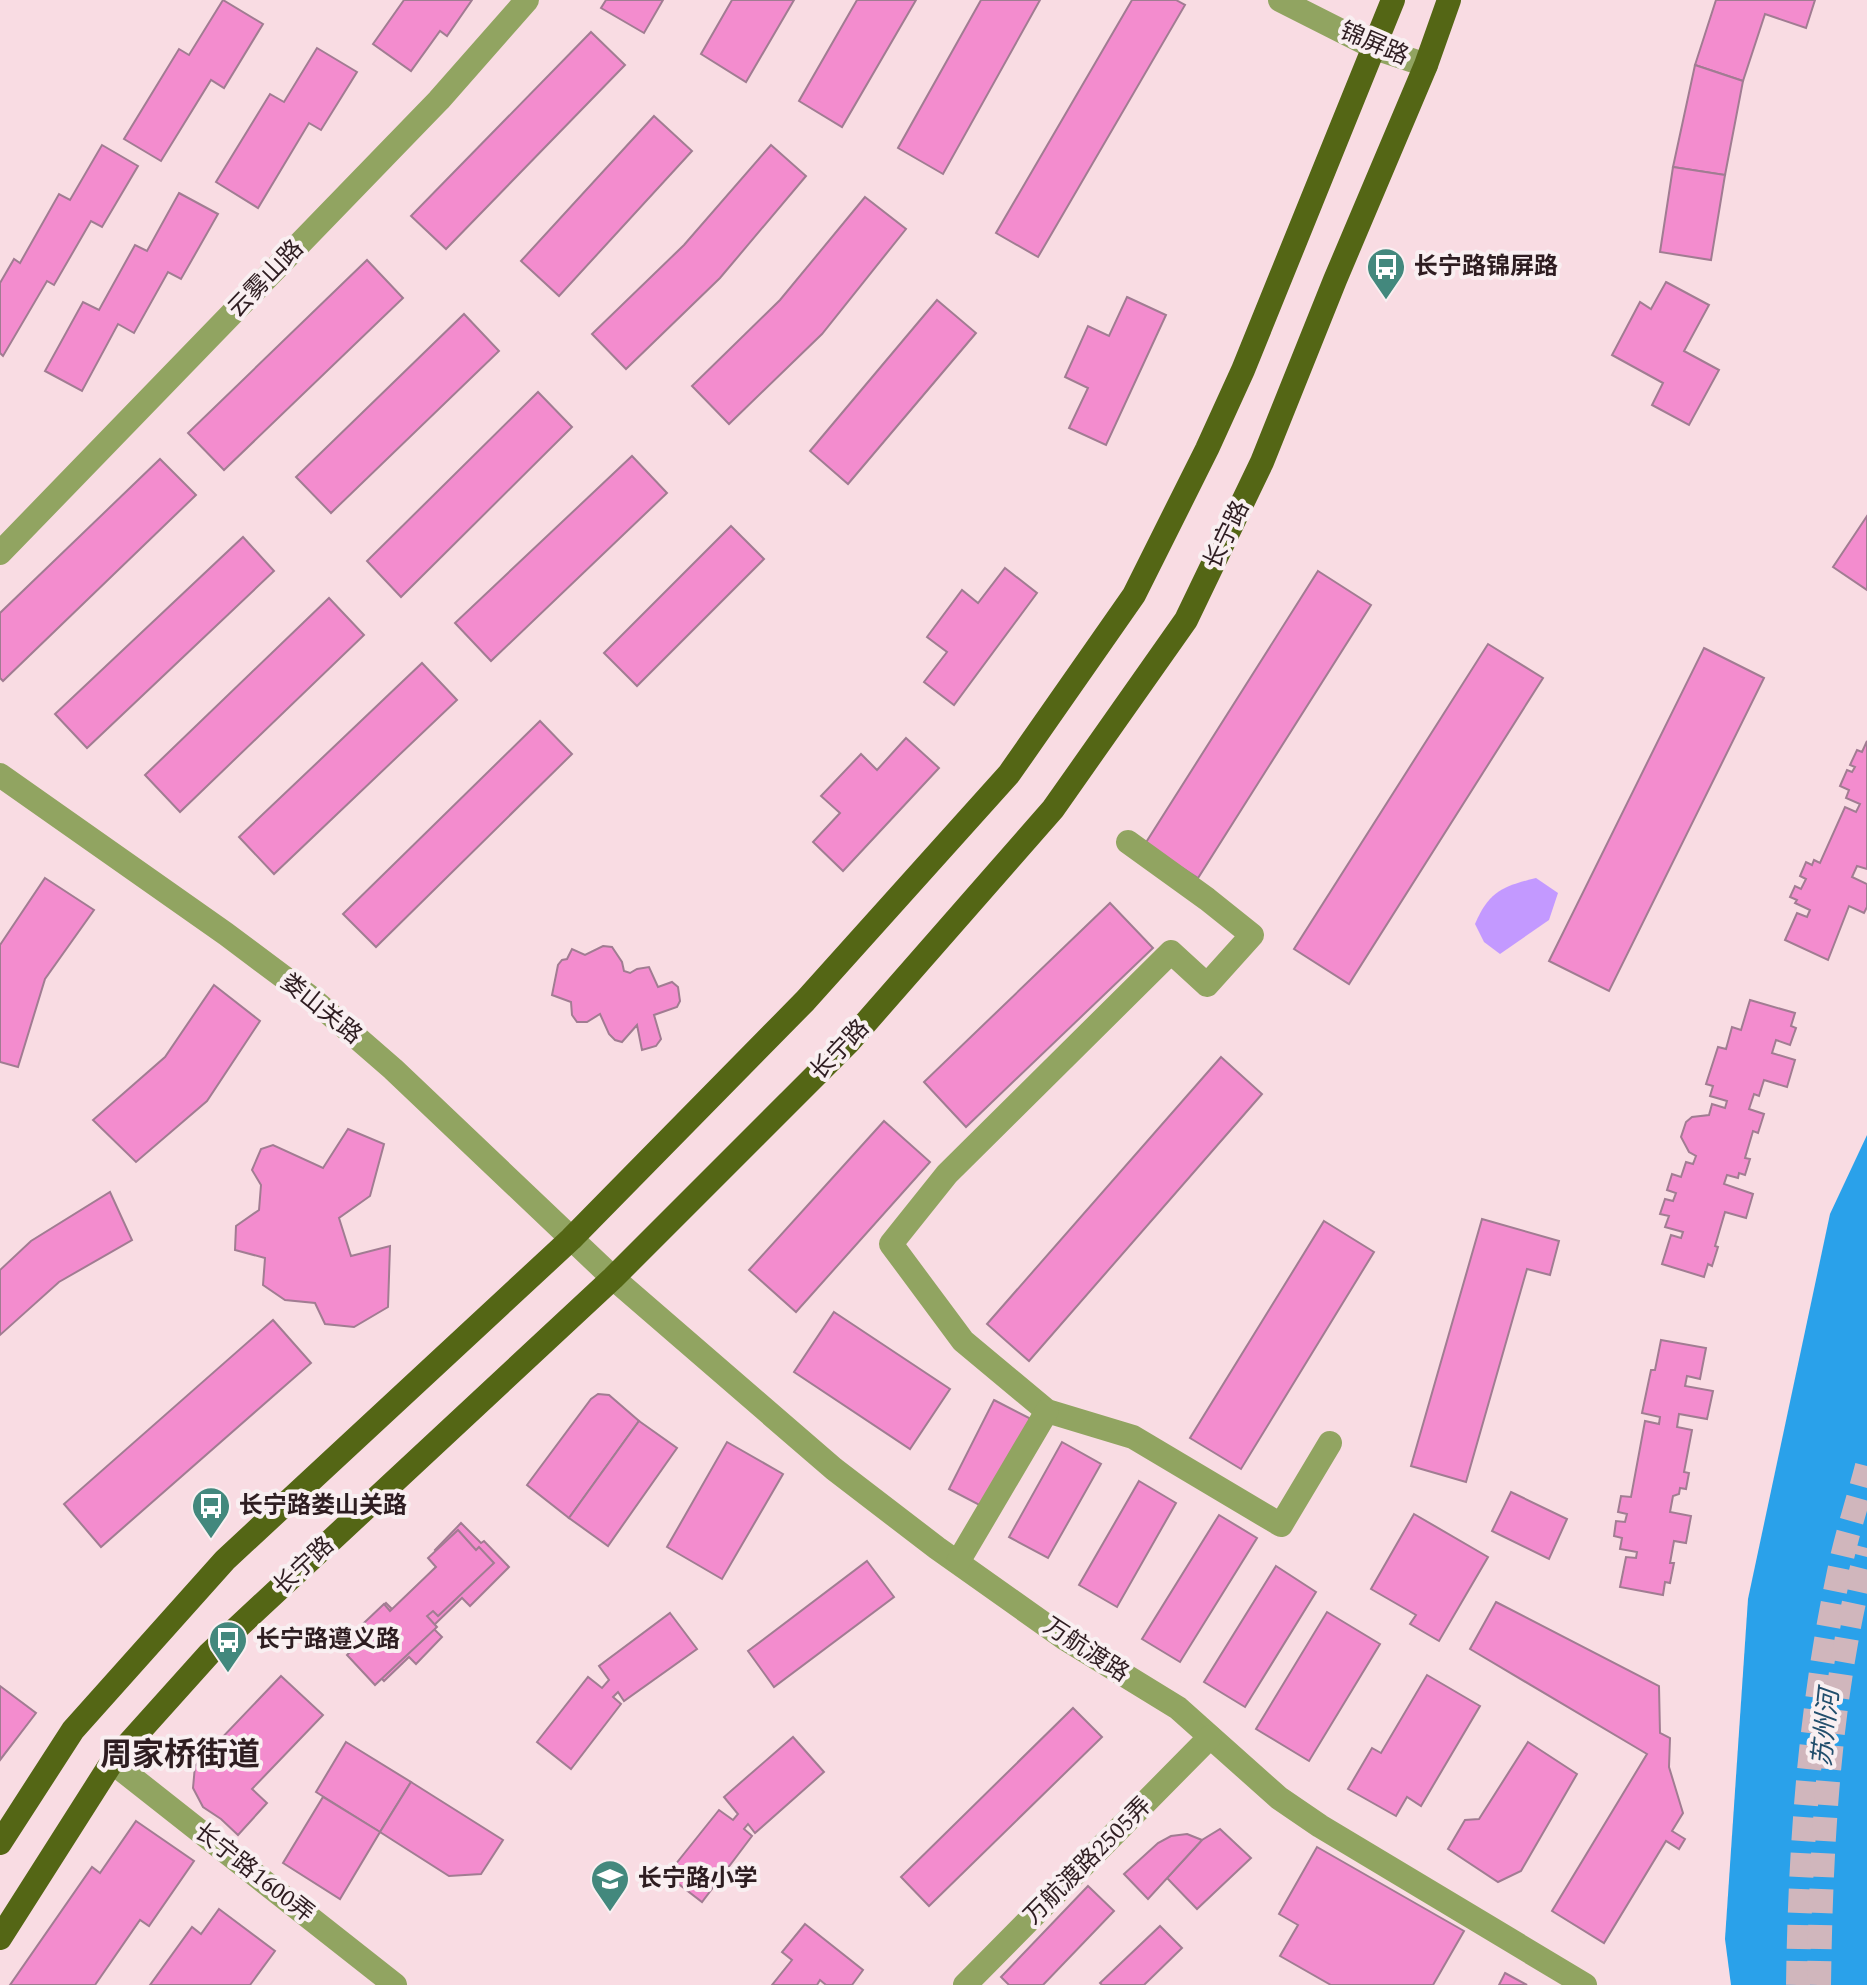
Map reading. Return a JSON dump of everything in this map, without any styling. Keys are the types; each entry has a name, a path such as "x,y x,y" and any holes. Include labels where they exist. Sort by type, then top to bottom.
{"main road":[{"path":"0,1843 73,1730 225,1560 571,1239 805,1001 1009,774 1134,595 1207,449 1243,370 1393,0"},
{"name":"长宁路","path":"0,1938 112,1762 209,1654 613,1278 848,1043 1053,809 1186,620 1262,462 1426,65 1449,0"}],"street":[{"name":"云雾山路","path":"0,553 439,100 527,0"},
{"name":"锦屏路","path":"1280,0 1375,48 1426,65"},
{"name":"娄山关路","path":"0,775 309,996 404,1079 613,1278"},
{"path":"1128,842 1252,935 1207,985 1171,952 947,1174 891,1244 963,1341 1047,1411 1133,1437 1281,1525 1330,1443"},
{"name":"万航渡路","path":"613,1278 834,1469 1064,1638 1178,1708 1279,1798 1320,1826 1585,1985"},
{"path":"958,1562 1047,1411"},
{"name":"万航渡路2505弄","path":"965,1985 1210,1737"},
{"name":"长宁路1600弄","path":"112,1762 395,1985"}],"shaded area":[{"path":"1536,878 1558,893 1549,920 1500,954 1484,942 1475,924 1480,913 1499,892"}],"water":[{"name":"苏州河","path":"1867,1135 1867,1985 1731,1985 1725,1939 1748,1599 1830,1214"}],"building":[{"path":"223,0 263,24 224,88 211,80 161,161 124,139 179,49 189,55"},
{"path":"404,0 472,0 447,36 440,31 411,71 373,44"},
{"path":"606,0 663,0 644,33 601,8"},
{"path":"732,0 794,0 746,82 701,54"},
{"path":"857,0 916,0 842,127 799,101"},
{"path":"981,0 1040,0 943,174 898,148"},
{"path":"1132,0 1176,0 1185,5 1038,257 996,233"},
{"path":"1716,0 1815,0 1806,28 1765,14 1743,81 1695,65"},
{"path":"591,32 625,65 446,249 411,216"},
{"path":"317,48 357,72 321,130 309,123 258,208 216,182 270,94 284,102"},
{"path":"1695,65 1743,81 1725,175 1673,167"},
{"path":"654,116 692,151 559,296 521,261"},
{"path":"102,145 138,166 102,227 91,221 54,285 47,281 3,356 0,353 0,283 14,259 20,263 59,194 70,200"},
{"path":"771,145 806,176 720,278 626,369 592,334 684,245"},
{"path":"1673,167 1725,175 1711,260 1660,252"},
{"path":"179,193 218,214 181,279 168,272 134,333 118,324 82,391 45,371 83,302 99,310 135,245 147,251"},
{"path":"865,197 906,229 822,334 729,424 692,386 780,300"},
{"path":"367,260 403,298 224,470 188,433"},
{"path":"1666,282 1709,305 1684,351 1719,370 1689,425 1652,405 1663,383 1612,355 1640,302 1651,309"},
{"path":"1127,297 1166,315 1106,445 1069,428 1088,388 1065,377 1088,326 1109,336"},
{"path":"937,300 976,333 848,484 810,451"},
{"path":"464,314 499,351 331,513 296,477"},
{"path":"538,392 572,427 401,597 367,561"},
{"path":"632,456 667,493 491,661 455,623"},
{"path":"160,459 196,495 3,681 0,678 0,613"},
{"path":"1867,516 1867,590 1833,567"},
{"path":"731,526 764,559 637,686 604,653"},
{"path":"243,537 274,571 87,748 55,714"},
{"path":"1005,568 1037,593 954,705 924,682 947,652 927,637 962,590 978,603"},
{"path":"1318,571 1371,605 1198,878 1145,844"},
{"path":"329,598 364,635 180,812 145,775"},
{"path":"1488,644 1543,678 1349,984 1294,949"},
{"path":"1704,648 1764,678 1609,991 1549,961"},
{"path":"422,663 457,700 274,874 239,837"},
{"path":"540,721 572,754 376,947 343,914"},
{"path":"906,738 939,768 843,871 813,842 840,813 821,796 861,754 877,770"},
{"path":"1867,741 1867,869 1857,866 1852,877 1867,884 1867,907 1864,913 1849,906 1828,960 1785,940 1797,913 1807,917 1810,910 1790,897 1795,886 1801,889 1806,879 1800,876 1806,862 1812,865 1814,860 1820,863 1845,807 1856,812 1860,804 1846,798 1849,790 1840,786 1847,770 1852,772 1855,767 1850,765 1857,750 1862,752"},
{"path":"45,878 94,910 45,979 18,1067 0,1062 0,945"},
{"path":"1110,903 1153,948 966,1127 924,1082"},
{"path":"603,946 612,947 624,971 630,973 649,967 658,987 672,982 678,987 680,1001 677,1007 654,1015 661,1039 656,1046 642,1050 637,1025 622,1042 609,1034 600,1014 587,1022 577,1022 572,1015 571,1002 552,995 558,965 567,959 572,949 585,955"},
{"path":"214,985 260,1021 207,1101 136,1162 93,1120 165,1057"},
{"path":"1750,1000 1795,1013 1791,1026 1796,1028 1790,1045 1776,1040 1772,1053 1795,1060 1787,1087 1764,1080 1759,1096 1754,1094 1749,1109 1764,1114 1758,1133 1753,1131 1745,1158 1750,1159 1745,1175 1739,1173 1738,1178 1727,1175 1724,1184 1753,1194 1746,1218 1725,1212 1712,1266 1708,1264 1704,1277 1662,1264 1671,1235 1681,1238 1683,1232 1665,1227 1669,1216 1660,1214 1665,1199 1673,1201 1676,1193 1667,1190 1672,1174 1681,1177 1686,1162 1693,1164 1696,1156 1689,1152 1681,1137 1686,1122 1692,1117 1709,1115 1712,1104 1725,1108 1727,1101 1710,1096 1713,1086 1706,1084 1718,1047 1726,1049 1732,1027 1741,1030"},
{"path":"1221,1057 1262,1094 1029,1361 987,1324"},
{"path":"884,1121 930,1162 796,1312 749,1270"},
{"path":"348,1129 384,1144 370,1196 339,1218 351,1256 390,1246 388,1307 354,1327 325,1324 315,1303 285,1300 263,1285 265,1258 235,1250 236,1226 259,1210 261,1185 252,1170 261,1149 273,1145 323,1168"},
{"path":"110,1192 132,1240 59,1282 0,1335 0,1270 31,1241"},
{"path":"1482,1219 1559,1241 1550,1275 1527,1269 1466,1482 1411,1466"},
{"path":"1324,1221 1374,1252 1241,1469 1190,1438"},
{"path":"834,1312 950,1389 910,1449 794,1372"},
{"path":"273,1320 311,1363 101,1547 64,1504"},
{"path":"1661,1340 1706,1348 1700,1379 1687,1376 1685,1386 1713,1391 1707,1419 1679,1414 1677,1427 1692,1430 1684,1472 1689,1473 1686,1489 1680,1488 1679,1494 1673,1496 1670,1512 1691,1516 1686,1543 1674,1541 1670,1583 1665,1582 1663,1595 1620,1587 1626,1557 1636,1558 1637,1552 1620,1549 1622,1538 1614,1536 1616,1521 1625,1522 1627,1514 1618,1512 1621,1496 1631,1497 1645,1421 1659,1424 1660,1417 1642,1413"},
{"path":"598,1394 609,1395 639,1421 569,1518 527,1485 591,1399"},
{"path":"994,1400 1033,1420 987,1509 949,1489"},
{"path":"639,1421 677,1448 608,1546 569,1518"},
{"path":"727,1442 783,1474 722,1579 667,1547"},
{"path":"1062,1442 1101,1464 1048,1558 1009,1537"},
{"path":"1139,1481 1176,1503 1117,1607 1079,1585"},
{"path":"1511,1492 1567,1519 1549,1559 1492,1531"},
{"path":"1414,1514 1488,1557 1439,1641 1410,1624 1416,1615 1371,1589"},
{"path":"1219,1515 1257,1538 1180,1662 1142,1639"},
{"path":"461,1523 509,1567 470,1606 462,1598 432,1627 442,1637 416,1664 409,1657 384,1681 354,1650 364,1639 357,1632 386,1603 393,1610 444,1559 435,1550"},
{"path":"458,1530 476,1550 479,1547 494,1563 438,1616 433,1611 427,1616 437,1627 375,1685 347,1655 357,1645 349,1637 384,1604 390,1611 436,1567 428,1558"},
{"path":"867,1561 894,1597 774,1687 748,1651"},
{"path":"1276,1566 1316,1592 1245,1707 1204,1682"},
{"path":"1496,1602 1659,1686 1660,1733 1670,1738 1669,1767 1683,1813 1672,1831 1685,1839 1679,1849 1666,1841 1604,1943 1552,1911 1647,1754 1470,1649"},
{"path":"1327,1612 1380,1644 1309,1761 1256,1729"},
{"path":"670,1613 697,1649 624,1701 618,1692 613,1697 621,1704 571,1769 537,1742 588,1677 602,1688 609,1680 599,1666"},
{"path":"1427,1675 1480,1706 1421,1806 1407,1797 1396,1816 1348,1789 1372,1748 1381,1753"},
{"path":"281,1676 323,1715 252,1789 267,1803 238,1835 203,1807 193,1788 195,1766"},
{"path":"0,1686 36,1713 0,1760"},
{"path":"1073,1708 1102,1737 929,1906 901,1877"},
{"path":"793,1737 824,1772 755,1833 748,1824 744,1829 752,1836 702,1902 667,1875 719,1810 733,1820 738,1814 724,1797"},
{"path":"346,1742 411,1782 380,1832 316,1792"},
{"path":"1528,1742 1577,1774 1521,1871 1498,1882 1448,1849 1465,1820 1479,1819"},
{"path":"411,1782 503,1840 481,1874 449,1876 380,1832"},
{"path":"323,1797 380,1832 340,1899 283,1863"},
{"path":"136,1821 194,1861 149,1926 140,1920 95,1985 10,1985 92,1867 100,1873"},
{"path":"1220,1829 1251,1858 1197,1909 1167,1878 1202,1840"},
{"path":"1187,1834 1202,1840 1148,1899 1124,1874 1158,1843 1171,1836"},
{"path":"1317,1847 1464,1931 1433,1985 1331,1985 1280,1956 1298,1925 1279,1914"},
{"path":"1088,1886 1114,1911 1043,1985 1009,1985 1001,1977"},
{"path":"219,1909 275,1951 250,1985 150,1985 192,1927 201,1934"},
{"path":"805,1924 863,1970 852,1985 826,1985 820,1980 817,1985 772,1985 792,1960 782,1952"},
{"path":"1160,1926 1182,1948 1144,1985 1100,1983"},
{"path":"1505,1973 1527,1985 1499,1985"}],"tunnel":[{"path":"1798,1985 1804,1829 1814,1726 1842,1559 1867,1466"},
{"path":"1819,1985 1825,1820 1836,1710 1854,1602 1867,1548"}],"place":[{"name":"长宁路锦屏路","path":"1386,301"},
{"name":"长宁路娄山关路","path":"211,1540"},
{"name":"长宁路遵义路","path":"228,1674"},
{"name":"长宁路小学","path":"610,1913"}],"district":[{"name":"周家桥街道","path":"180,1755"}]}
